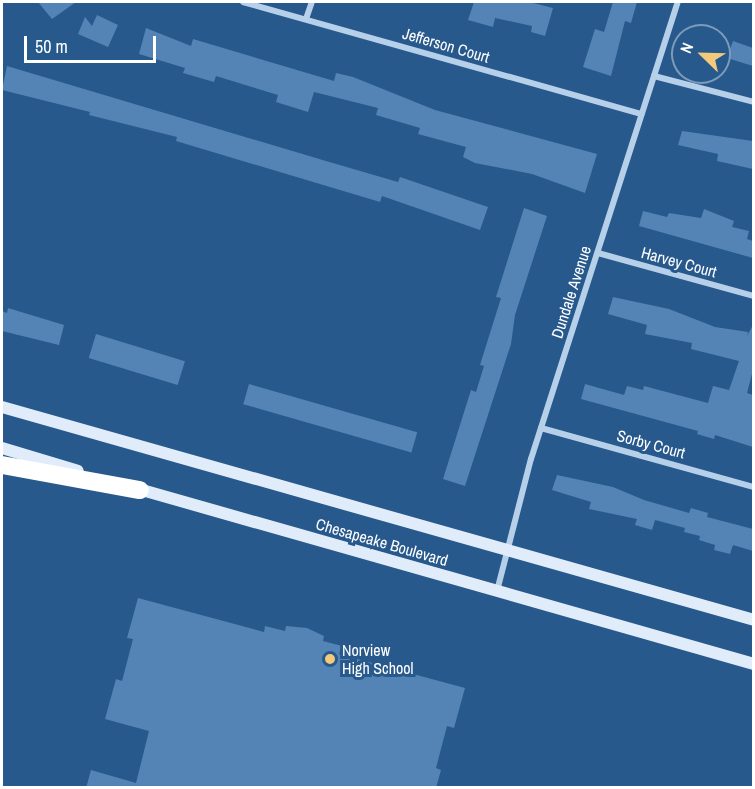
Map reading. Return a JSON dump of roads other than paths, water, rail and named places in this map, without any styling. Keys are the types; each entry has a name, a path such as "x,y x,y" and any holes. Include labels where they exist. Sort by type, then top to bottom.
{"highway":[{"path":"2,465 140,490"}],"main road":[{"name":"Chesapeake Boulevard","path":"2,407 507,553 753,620"},
{"name":"Chesapeake Boulevard","path":"2,448 140,490 753,664"}],"street":[{"name":"Jefferson Court","path":"243,2 642,114"},
{"path":"306,19 312,2"},
{"name":"Dundale Avenue","path":"497,592 542,428 678,2"},
{"path":"654,76 753,102"},
{"name":"Harvey Court","path":"598,253 753,296"},
{"name":"Sorby Court","path":"542,428 753,487"}],"place":[{"name":"Norview High School","path":"330,659"}]}
